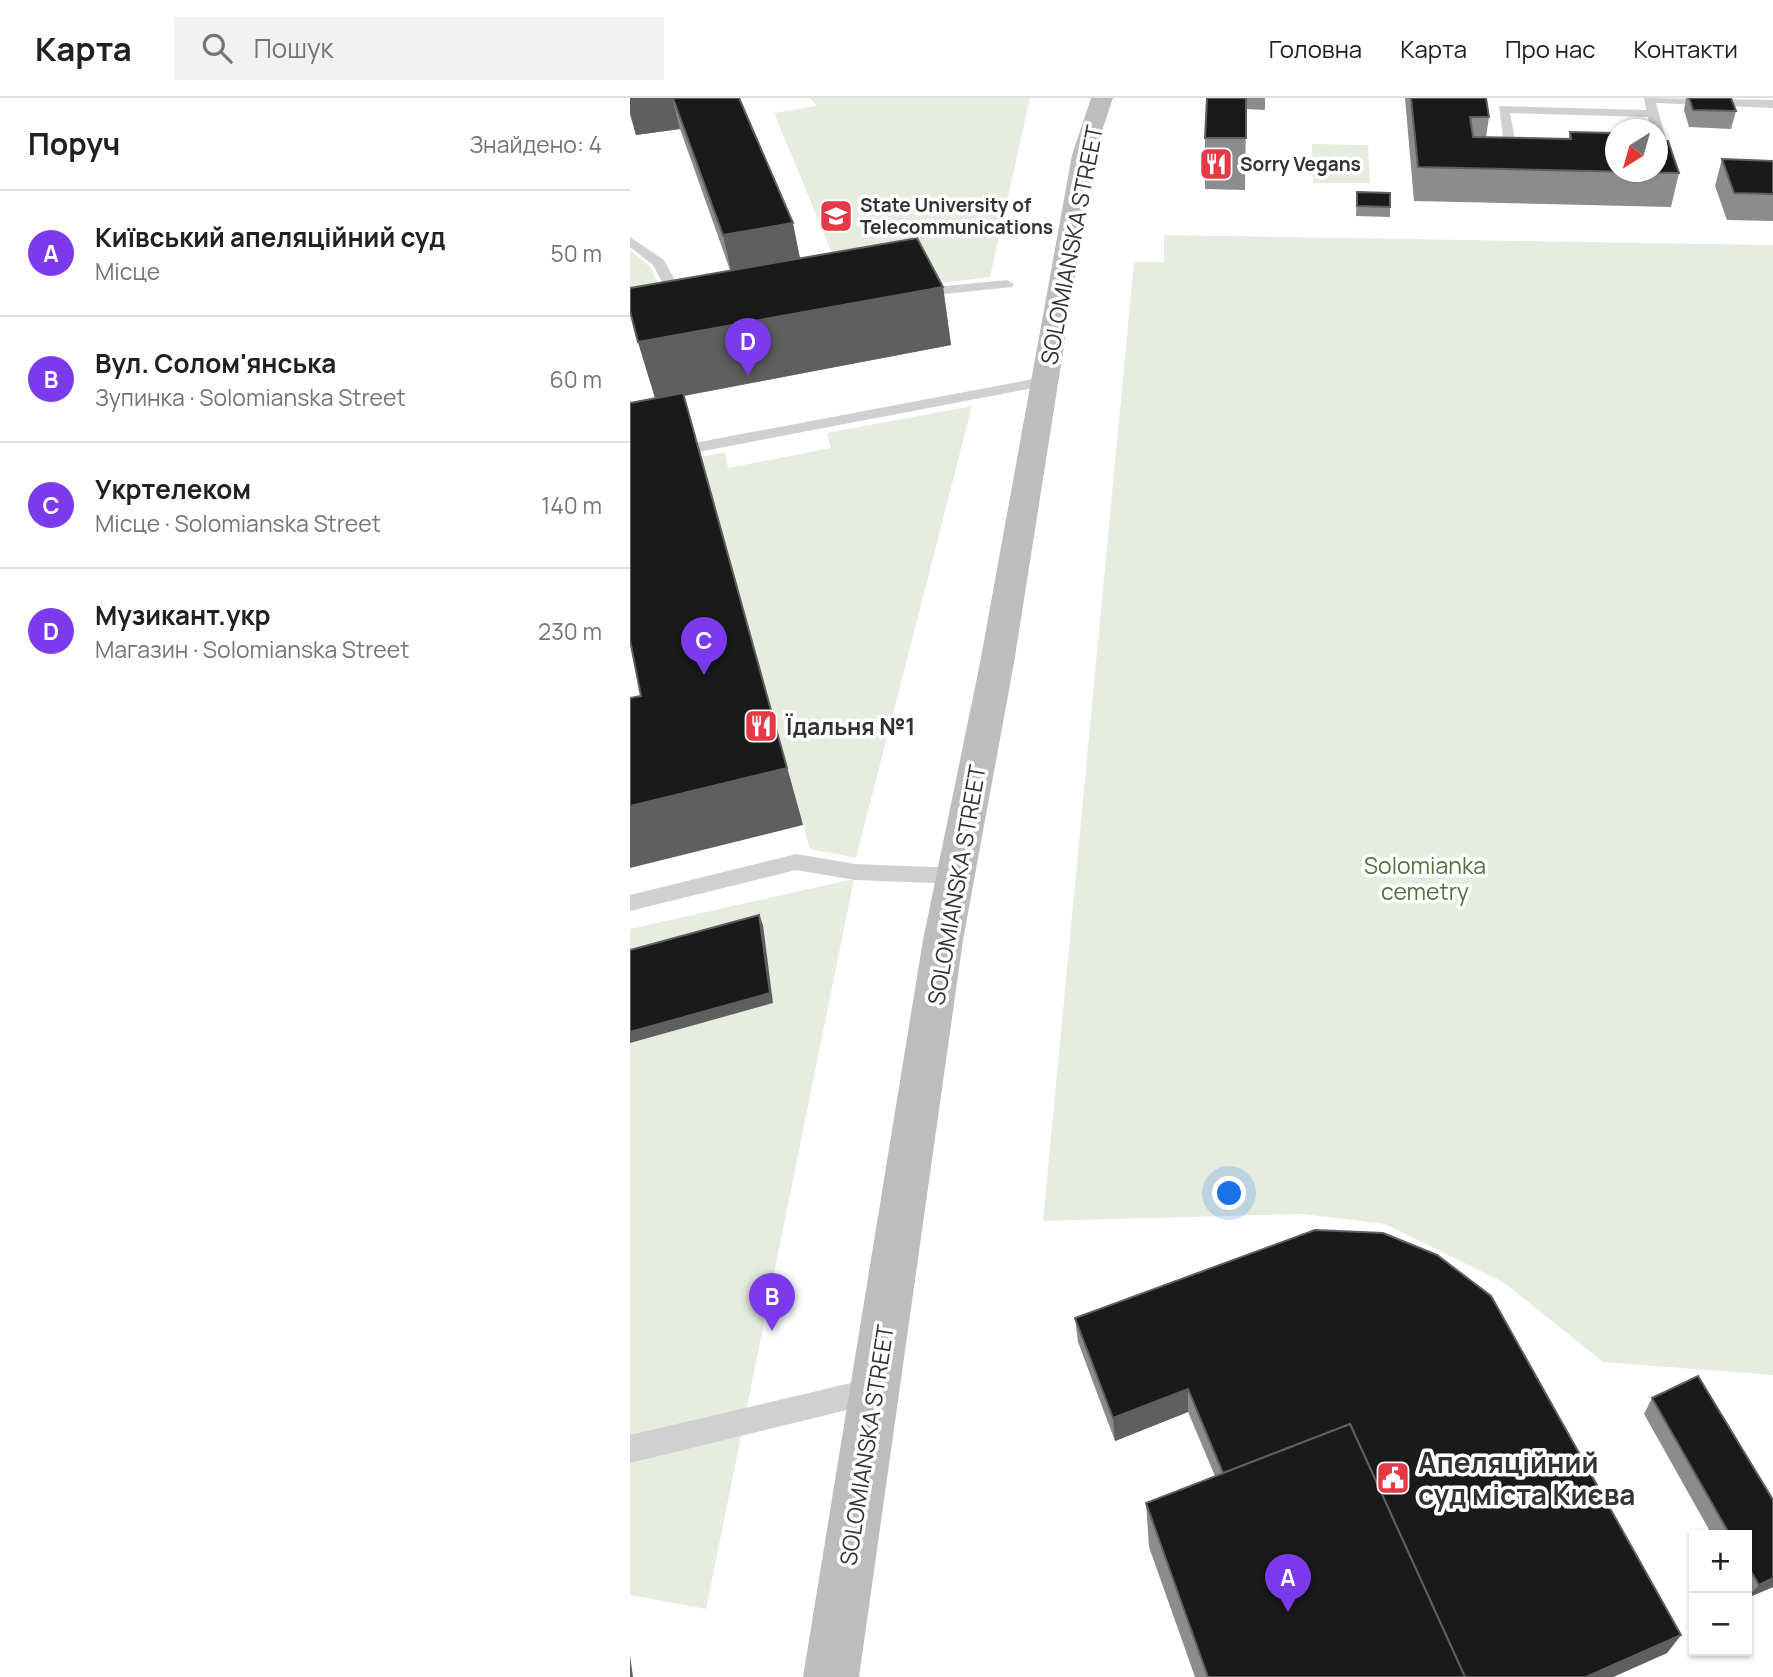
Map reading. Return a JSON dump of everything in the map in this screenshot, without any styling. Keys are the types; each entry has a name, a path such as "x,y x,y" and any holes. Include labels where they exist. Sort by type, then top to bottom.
{"main road":[{"name":"SOLOMIANSKA STREET","path":"831,1677 943,940 997,663 1083,155 1102,98"}],"lane":[{"path":"1654,119 1649,99 1773,104"},
{"path":"1537,154 1511,153 1503,109 1653,114"},
{"path":"630,241 659,263 687,315"},
{"path":"897,295 1007,284"},
{"path":"630,460 1044,382"},
{"path":"630,903 796,862 855,872 957,876"},
{"path":"630,1449 876,1390"}],"green space":[{"path":"810,98 1030,98 990,277 849,294 774,113 817,106"},
{"path":"1312,144 1368,145 1370,183 1313,183"},
{"name":"Solomianka cemetry","path":"1164,235 1773,245 1773,1375 1603,1362 1503,1282 1385,1224 1302,1214 1043,1221 1134,262 1164,262"},
{"path":"630,250 651,268 669,311 630,313"},
{"path":"972,406 856,858 810,849 701,457 725,452 728,468 831,448 827,433"},
{"path":"854,879 706,1609 630,1595 630,929"}],"building":[{"path":"673,98 739,98 793,223 723,235"},
{"path":"1207,98 1246,98 1246,138 1205,138"},
{"path":"1411,98 1486,98 1489,117 1470,117 1473,137 1571,139 1570,132 1605,133 1605,172 1418,167"},
{"path":"1689,98 1731,98 1736,111 1693,110"},
{"path":"1668,141 1679,173 1668,173"},
{"path":"1722,159 1773,161 1773,194 1734,193"},
{"path":"1357,192 1390,193 1390,207 1357,206"},
{"path":"917,238 943,287 638,342 630,311 630,288"},
{"path":"683,393 787,768 630,806 630,698 641,696 630,640 630,403"},
{"path":"759,915 770,993 630,1032 630,950"},
{"name":"Апеляційний суд міста Києва","path":"1315,1230 1383,1233 1437,1255 1491,1296 1681,1635 1586,1677 1465,1677 1350,1424 1223,1473 1188,1389 1113,1418 1075,1318"},
{"path":"1698,1376 1773,1500 1773,1578 1759,1585 1752,1573 1752,1530 1727,1530 1652,1398"},
{"path":"1350,1424 1465,1677 1208,1677 1146,1503"}],"place":[{"name":"Sorry Vegans","path":"1216,164"},
{"name":"State University of Telecommunications","path":"836,216"},
{"name":"Музикант.укр","path":"748,376"},
{"name":"Укртелеком","path":"704,675"},
{"name":"Їдальня №1","path":"761,726"},
{"name":"Вул. Солом'янська","path":"772,1331"},
{"name":"Апеляційний суд міста Києва","path":"1393,1478"},
{"name":"Київський апеляційний суд","path":"1288,1612"}]}
